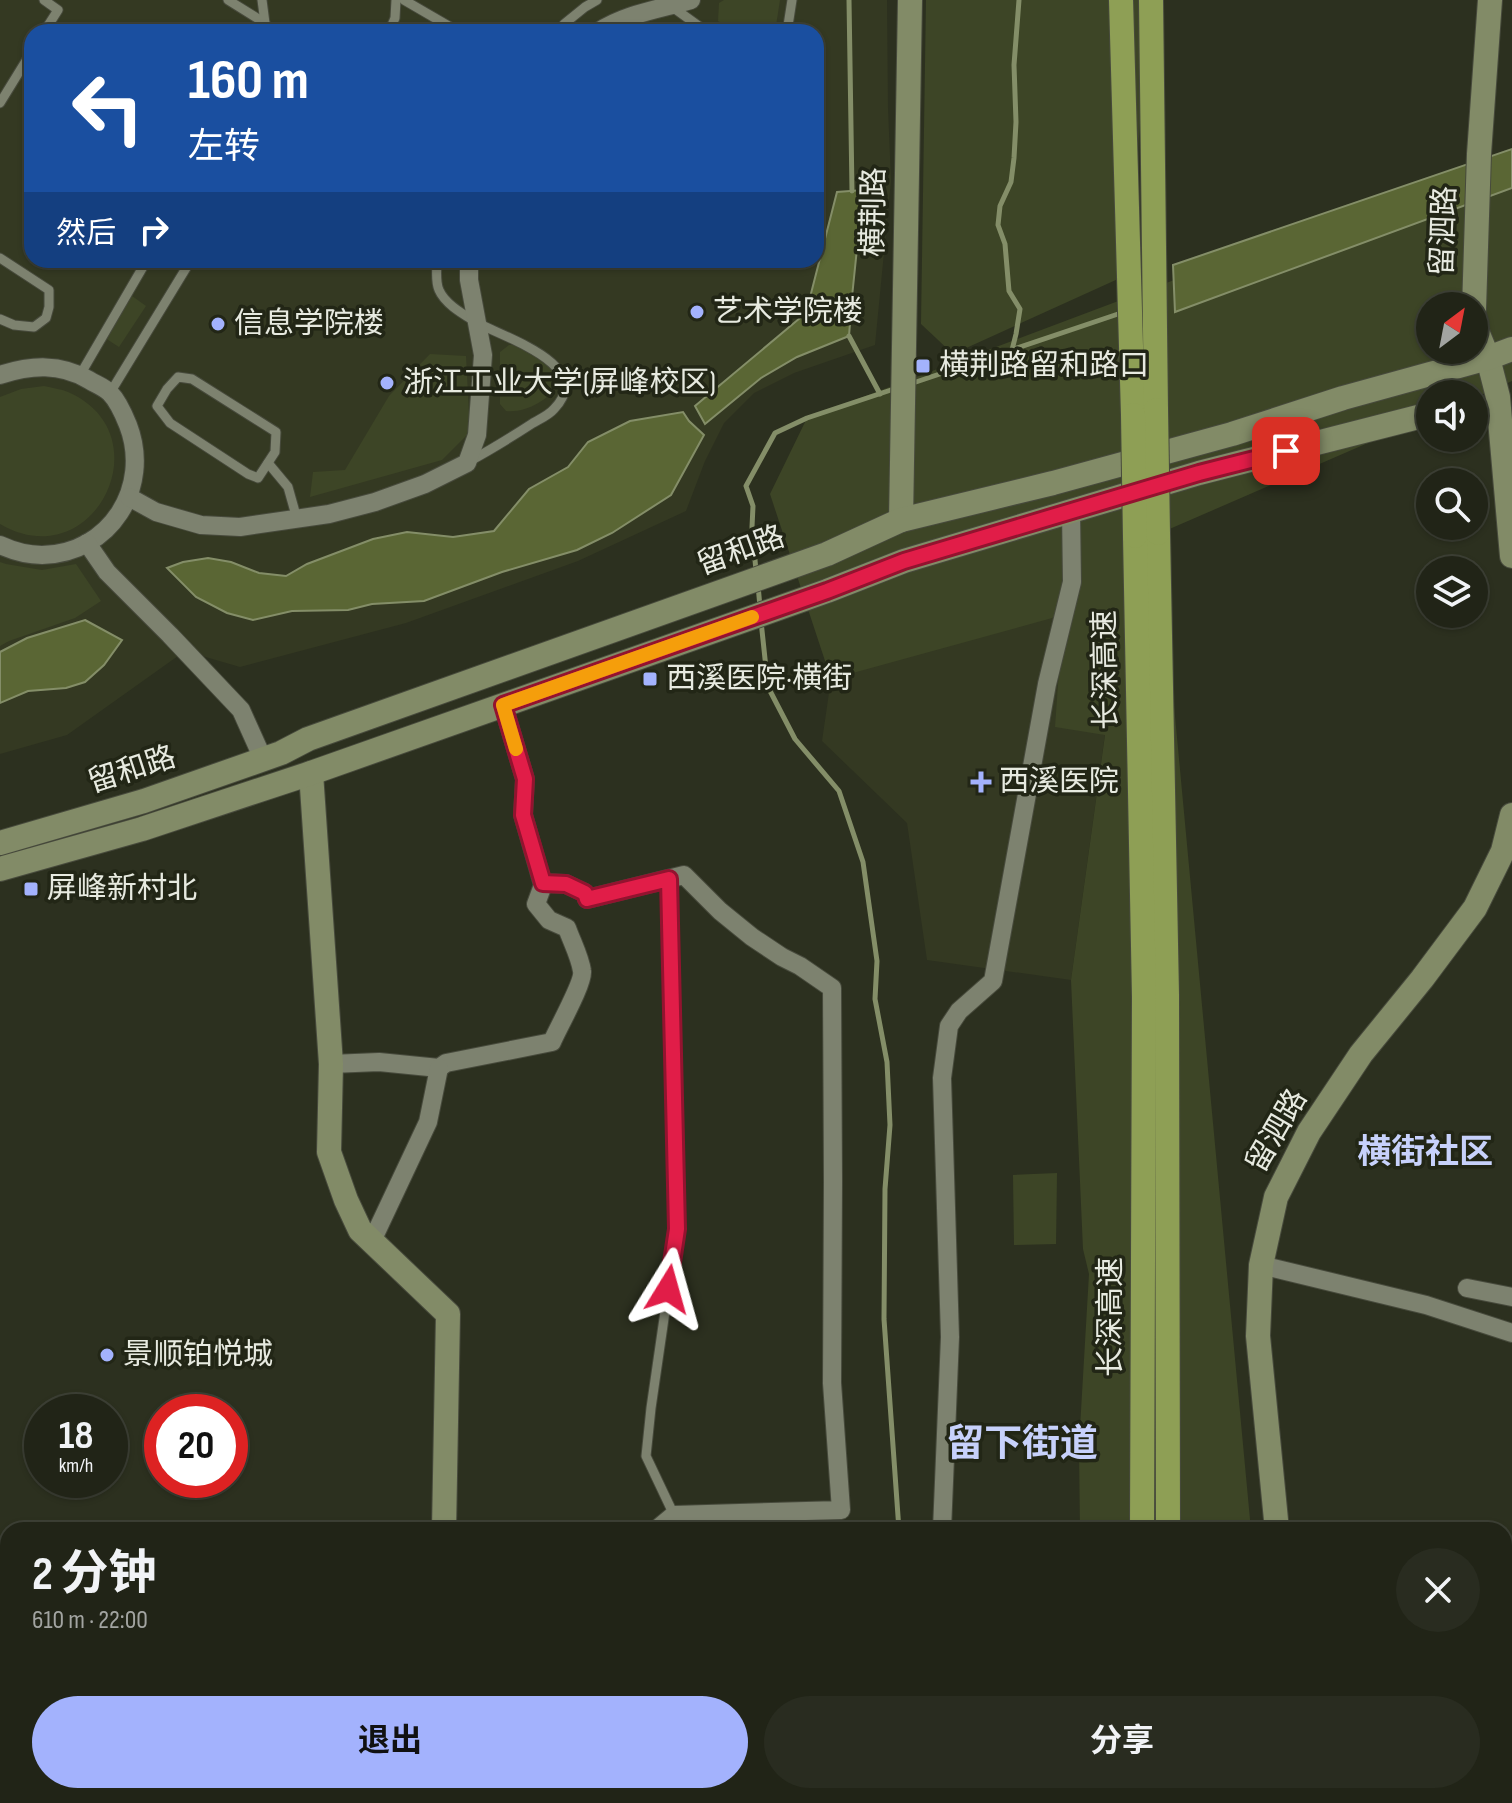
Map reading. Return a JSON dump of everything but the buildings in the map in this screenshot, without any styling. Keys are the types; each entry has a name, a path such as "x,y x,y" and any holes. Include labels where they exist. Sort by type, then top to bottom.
{"highway":[{"name":"长深高速","path":"1121,0 1130,310 1144,412"},
{"name":"长深高速","path":"1142,1522 1144,412 1155,301 1151,0"},
{"name":"长深高速","path":"1146,535 1167,995 1168,1522"}],"main road":[{"name":"横荆路","path":"901,520 910,0"},
{"name":"留泗路","path":"1475,292 1479,154 1490,0"},
{"name":"留和路","path":"1488,358 1512,349"},
{"path":"1488,358 1512,556"},
{"name":"留和路","path":"0,843 144,801 281,753 308,739 827,554 901,520 1053,483 1232,434 1343,398 1466,364"},
{"name":"留和路","path":"0,869 142,829 311,773 904,561 1199,473 1416,418"},
{"path":"311,773 331,1064 329,1152 360,1230 448,1314 444,1522"},
{"name":"留泗路","path":"1276,1522 1258,1336 1261,1265 1276,1197 1309,1132 1361,1054 1475,908 1503,851 1512,815"}],"street":[{"path":"615,24 666,3 691,0"},
{"path":"129,497 156,512 201,525 240,527 329,514 375,502 425,484 467,463 477,435 483,355 469,268"},
{"path":"0,375 40,366 61,368 80,375 110,393 125,417 135,456 129,497 104,531 87,543 64,552 41,555 16,552 0,545"},
{"path":"942,1522 950,1337 942,1078 949,1026 959,1011 993,981 1047,684 1072,582 1071,511"},
{"path":"87,543 107,572 241,710 263,759"},
{"path":"331,1064 379,1062 439,1068 446,1063 552,1042 578,990 583,974 567,928 549,920 536,904 543,883 523,815 525,779 503,705"},
{"path":"543,883 566,884 585,893 587,899 684,875 752,937 832,988 832,1383 841,1522"},
{"path":"372,1241 428,1122 439,1068"},
{"path":"1261,1265 1426,1305 1512,1333"},
{"path":"1467,1288 1512,1297"},
{"path":"666,1522 674,1515 841,1510"}],"lane":[{"path":"44,0 58,10 49,24"},
{"path":"228,0 261,24"},
{"path":"262,0 266,24"},
{"path":"392,24 396,0"},
{"path":"404,0 445,24"},
{"path":"564,24 597,0"},
{"path":"788,24 792,0"},
{"path":"666,3 696,24"},
{"path":"0,103 24,64"},
{"path":"0,258 49,290 46,318 34,327 14,325 0,319"},
{"path":"80,375 142,268"},
{"path":"110,393 186,268"},
{"path":"437,268 440,294 449,303 477,323 517,340 553,363 564,379 565,391 554,409 467,463"},
{"path":"178,377 192,379 276,432 275,452 268,463 258,478 248,474 170,423 157,406 167,389 178,377"},
{"path":"268,463 288,487 297,519"},
{"path":"669,879 677,1229 646,1456 674,1515"}],"shaded area":[{"name":"浙江工业大学(屏峰校区)","path":"0,0 887,0 891,181 875,345 794,373 754,393 724,423 686,511 578,561 406,623 240,667 185,651 67,735 0,754"},
{"path":"724,0 780,0 776,24 722,24 718,21 719,3"},
{"path":"926,0 1149,0 1129,274 953,354 921,324"},
{"path":"1512,149 1512,188 1175,312 1173,265"},
{"path":"1512,153 1512,381 1488,392 1488,380 1416,380 1416,422 1158,534 1250,1522 1080,1522 1079,1445 1089,1274 1083,1249 1071,980 1105,735 1055,727 1063,615 831,679 770,494 807,418"},
{"path":"863,190 849,336 797,357 761,378 705,424 695,406 806,313 818,268 824,268 824,243 837,192"},
{"path":"132,296 146,306 119,347 105,338"},
{"path":"521,344 551,364 560,383 536,404 522,410 506,411 500,404 500,352 509,345"},
{"path":"430,354 466,356 470,432 442,460 310,497 313,472 345,470 389,396"},
{"path":"44,386 68,392 97,412 112,438 114,467 106,494 88,517 64,532 34,536 0,524 0,397 21,389"},
{"path":"683,412 704,435 671,495 612,533 577,550 502,572 424,601 372,604 348,610 292,611 253,620 227,613 196,597 167,568 208,558 231,562 259,573 286,576 307,564 373,539 407,532 453,537 494,531 529,489 568,467 588,442 630,421"},
{"path":"0,562 42,570 76,564 101,601 75,618 0,646"},
{"name":"西溪医院","path":"1072,604 1105,734 1071,980 927,960 907,823 822,741 831,679"},
{"path":"85,620 122,640 104,665 85,682 66,688 28,691 0,703 0,652 27,638"},
{"path":"1057,1173 1056,1244 1014,1245 1013,1175"}],"waterway":[{"path":"849,0 852,191"},
{"path":"1012,350 1020,309 1009,291 1005,244 998,225 1000,206 1011,182 1014,158 1014,65 1019,0"},
{"path":"910,384 1124,312"},
{"path":"849,336 880,394"},
{"path":"756,571 753,506 746,486 775,433 807,418 897,388"},
{"path":"758,585 760,607"},
{"path":"761,621 768,687 795,739 839,791 863,862 877,961 875,999 887,1062 890,1125 885,1189 884,1319 898,1522"}],"slow traffic":[{"path":"516,749 503,705 752,617"}],"place":[{"name":"艺术学院楼","path":"697,312"},
{"name":"信息学院楼","path":"218,324"},
{"name":"横荆路留和路口","path":"923,366"},
{"name":"浙江工业大学(屏峰校区)","path":"387,383"},
{"name":"西溪医院·横街","path":"650,679"},
{"name":"西溪医院","path":"981,782"},
{"name":"屏峰新村北","path":"31,889"},
{"name":"景顺铂悦城","path":"107,1355"}],"district":[{"name":"横街社区","path":"1425,1152"},
{"name":"留下街道","path":"1022,1444"}],"route":[{"path":"668,1289 677,1229 669,879 587,899 585,893 566,884 543,883 523,815 525,779 503,705 904,561 1199,473 1286,451"}]}
